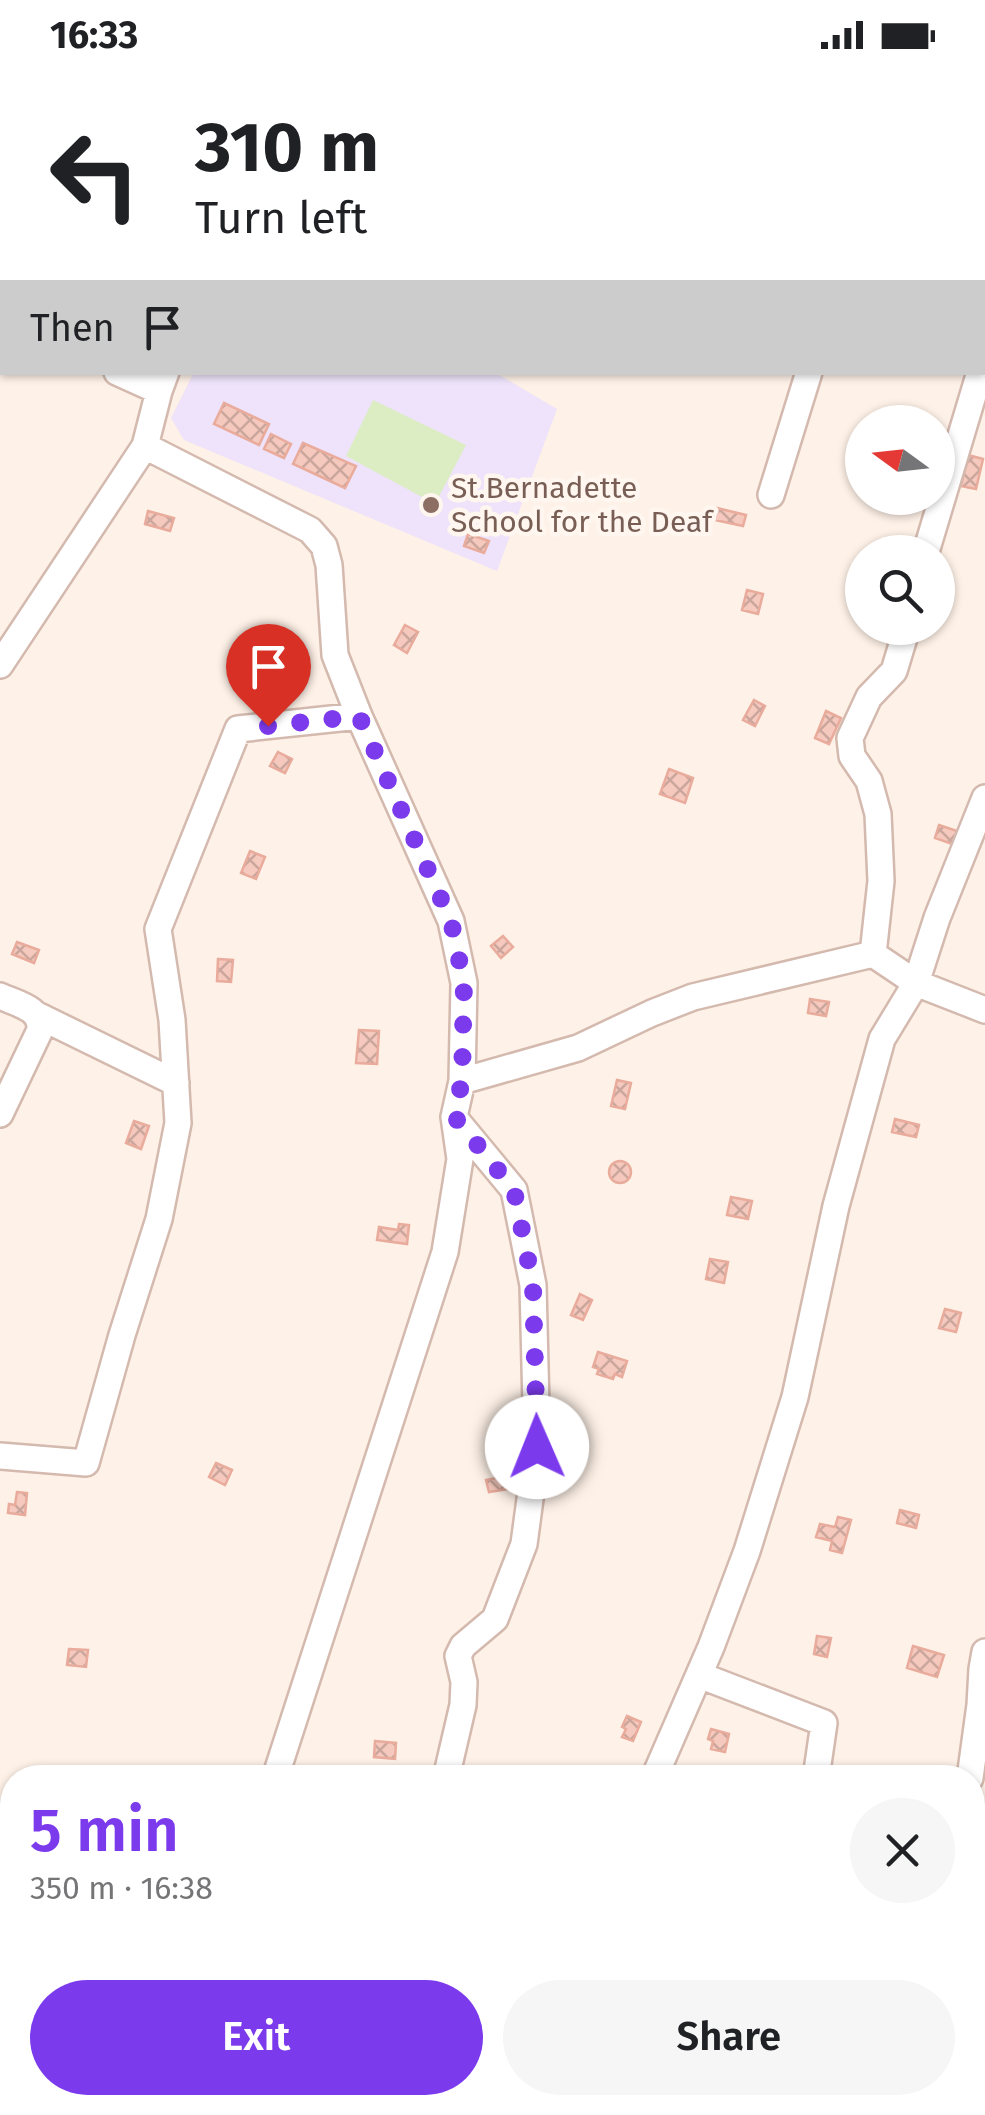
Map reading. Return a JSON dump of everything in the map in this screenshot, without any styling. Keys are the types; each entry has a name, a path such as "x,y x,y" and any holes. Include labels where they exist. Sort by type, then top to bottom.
{"street":[{"path":"0,665 145,446 162,382 130,375"},
{"path":"771,495 808,375"},
{"path":"931,535 979,375"},
{"path":"145,446 310,530 324,546 330,565 335,655 451,921 464,983 462,1081 454,1116 460,1159 445,1252 279,1765"},
{"path":"873,954 881,881 878,814 869,780 852,756 850,738 869,697 894,671 902,645"},
{"path":"0,1456 86,1463 158,1219 178,1124 172,1020 158,930 238,729 359,716"},
{"path":"660,1765 747,1551 795,1398 836,1206 882,1039 916,983 937,918 985,798"},
{"path":"462,1081 578,1048 693,997 873,954 916,983 985,1010"},
{"path":"0,996 176,1083"},
{"path":"0,1114 40,1030 39,1016"},
{"path":"449,1765 464,1682 458,1656 463,1646 494,1619 524,1544 537,1447 533,1285 514,1190 454,1116"},
{"path":"972,1765 983,1705 985,1652"},
{"path":"699,1676 824,1723 818,1765"}],"shaded area":[{"name":"St.Bernadette School for the Deaf","path":"192,375 499,375 557,409 497,571 184,440 171,418"}],"green space":[{"path":"373,400 466,445 435,504 346,456"}],"building":[{"path":"224,403 269,424 259,445 214,424"},
{"path":"271,434 291,444 284,458 264,449"},
{"path":"303,443 356,466 345,488 293,464"},
{"path":"968,455 983,459 976,489 961,486"},
{"path":"717,508 746,515 743,526 715,520"},
{"path":"148,511 174,518 170,531 145,524"},
{"path":"468,534 489,541 484,553 464,546"},
{"path":"747,590 763,594 758,614 742,610"},
{"path":"405,625 418,632 407,653 394,645"},
{"path":"288,665 291,676 282,679 285,691 272,694 266,672"},
{"path":"754,700 765,706 755,726 743,720"},
{"path":"826,711 841,718 829,744 815,738"},
{"path":"278,752 292,759 285,773 270,766"},
{"path":"669,769 693,778 685,803 660,794"},
{"path":"939,825 960,832 955,845 935,838"},
{"path":"250,851 265,857 256,879 241,873"},
{"path":"503,936 513,947 501,958 491,946"},
{"path":"17,942 39,950 34,963 12,954"},
{"path":"218,959 233,960 231,982 217,981"},
{"path":"810,999 829,1002 826,1016 808,1013"},
{"path":"359,1030 379,1031 377,1064 356,1063"},
{"path":"617,1080 631,1083 625,1109 611,1106"},
{"path":"895,1119 919,1125 916,1137 892,1132"},
{"path":"134,1121 149,1126 141,1149 126,1143"},
{"path":"620,1161 628,1164 628,1180 620,1183 612,1180 609,1172 612,1164"},
{"path":"731,1197 752,1201 748,1219 727,1215"},
{"path":"399,1224 409,1225 407,1244 377,1240 379,1227 398,1230"},
{"path":"710,1259 728,1262 724,1283 706,1279"},
{"path":"580,1294 592,1300 583,1320 571,1315"},
{"path":"945,1309 961,1313 956,1332 939,1328"},
{"path":"598,1352 627,1361 622,1377 615,1374 613,1379 597,1374 599,1369 593,1367"},
{"path":"216,1463 232,1470 225,1485 209,1477"},
{"path":"506,1476 509,1489 489,1492 486,1480"},
{"path":"17,1492 27,1493 25,1515 8,1513 9,1504 15,1505"},
{"path":"900,1510 919,1515 916,1528 897,1523"},
{"path":"838,1517 851,1520 842,1553 830,1550 832,1541 816,1537 820,1524 835,1527"},
{"path":"817,1636 831,1638 827,1657 814,1654"},
{"path":"913,1646 944,1655 937,1677 907,1668"},
{"path":"69,1649 88,1650 86,1667 67,1665"},
{"path":"627,1716 641,1722 633,1741 622,1737"},
{"path":"711,1729 729,1734 725,1752 711,1749"},
{"path":"375,1741 396,1743 395,1759 374,1757"}],"place":[{"name":"St.Bernadette School for the Deaf","path":"431,505"}],"route":[{"path":"268,726 359,716 451,921 464,983 462,1081 454,1116 514,1190 533,1285 537,1447"}]}
